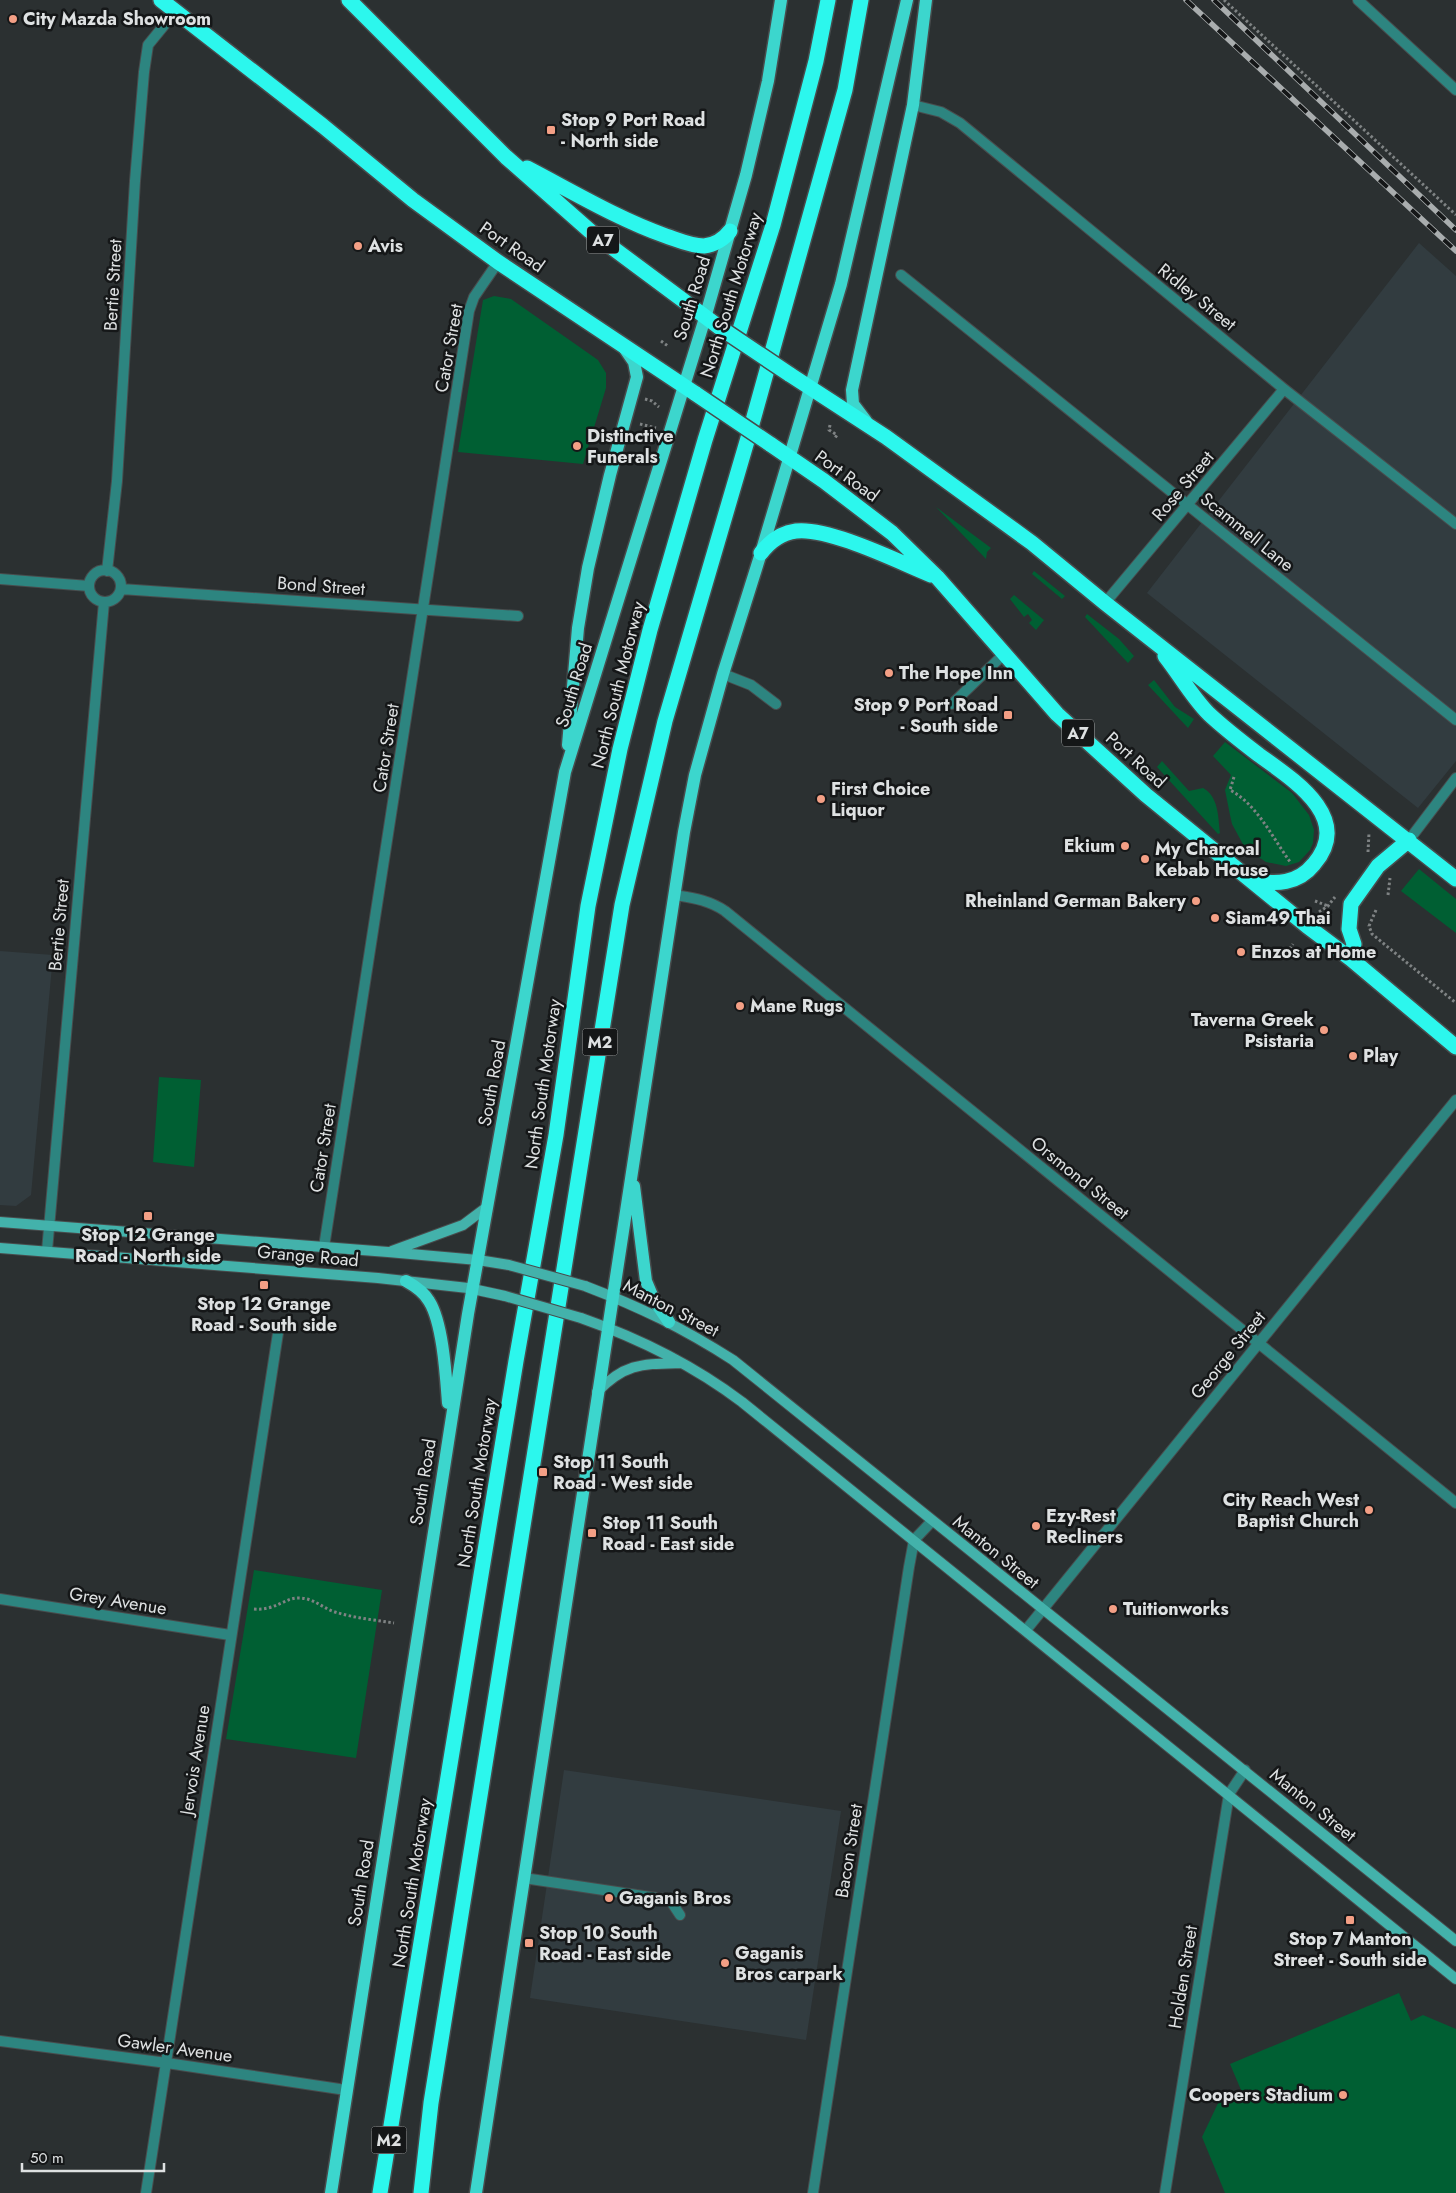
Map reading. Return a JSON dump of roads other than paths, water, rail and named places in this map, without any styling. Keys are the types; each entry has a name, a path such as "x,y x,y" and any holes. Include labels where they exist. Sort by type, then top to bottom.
{"highway":[{"name":"Port Road","path":"161,0 323,126 414,200 498,262 790,457 892,533 937,578 1051,708 1146,796 1307,926 1351,959 1456,1047"},
{"name":"A7","path":"349,0 506,157 590,230 705,318 886,437 1032,543 1105,603 1456,878"},
{"name":"North South Motorway","path":"380,2193 488,1534 556,1134 588,906 620,749 650,630 705,440 774,225 816,61 828,0"},
{"name":"M2","path":"421,2193 433,2093 622,905 665,721 750,431 845,90 861,0"},
{"path":"506,157 632,223 675,239 694,244 708,245 719,241 730,231"},
{"path":"761,553 770,542 782,535 795,531 810,531 870,550 937,578"},
{"path":"1152,639 1209,714 1238,739 1310,794 1322,812 1325,825 1325,845 1318,860 1307,873 1300,878 1282,882 1252,880"},
{"path":"1351,959 1354,944 1349,929 1351,904 1378,866 1409,840"}],"main road":[{"name":"South Road","path":"331,2193 472,1289 565,772 669,432 690,390 705,318 730,231 768,81 780,0"},
{"path":"476,2193 597,1392 695,775 722,674 761,553 824,343 852,238 907,0"},
{"path":"886,437 858,413 852,400 852,390 913,105 926,0"},
{"path":"565,772 578,628 588,568 638,374 634,362 619,342"},
{"path":"632,1172 646,1281 654,1300 669,1322"},
{"path":"388,1252 463,1225 487,1207"},
{"name":"Grange Road","path":"0,1222 478,1260"},
{"name":"Grange Road","path":"0,1248 406,1281 472,1289 505,1296 607,1328"},
{"name":"Manton Street","path":"478,1260 509,1265 585,1286 612,1297 669,1322 706,1343 745,1369 1456,1941"},
{"path":"406,1281 426,1296 434,1311 446,1374 450,1423"},
{"path":"607,1328 641,1342 682,1363 722,1387 742,1402 831,1476 914,1540 1229,1794 1456,1980"},
{"path":"597,1392 616,1374 631,1368 650,1364 682,1363"}],"street":[{"path":"1358,0 1456,90"},
{"name":"Bertie Street","path":"107,570 117,480 135,181 144,72 148,45 175,12"},
{"name":"Ridley Street","path":"913,105 941,112 960,123 1284,389 1456,524"},
{"name":"Cator Street","path":"324,1247 469,311 474,297 498,262"},
{"name":"Scammell Lane","path":"901,274 1456,720"},
{"name":"Rose Street","path":"1105,603 1284,389"},
{"path":"107,570 117,576 121,582 121,589 115,598 104,602 94,598 90,593 89,586 93,576 107,570"},
{"path":"0,579 89,586"},
{"name":"Bond Street","path":"121,589 518,616"},
{"name":"Bertie Street","path":"47,1251 104,602"},
{"path":"952,704 1004,654"},
{"path":"722,674 751,685 776,704"},
{"path":"1409,840 1456,778"},
{"name":"Orsmond Street","path":"675,895 702,899 714,903 725,911 1456,1503"},
{"name":"George Street","path":"1026,1630 1456,1100"},
{"name":"Jervois Avenue","path":"146,2193 230,1635 278,1333"},
{"path":"914,1540 932,1521"},
{"name":"Bacon Street","path":"813,2193 914,1540"},
{"name":"Grey Avenue","path":"0,1599 230,1635"},
{"name":"Holden Street","path":"1165,2193 1229,1794 1245,1770"},
{"path":"524,1878 670,1900 680,1915"},
{"name":"Gawler Avenue","path":"0,2041 346,2090"}],"railway":[{"path":"1186,0 1456,251"},
{"path":"1214,0 1456,230"}],"place":[{"name":"City Mazda Showroom","path":"13,19"},
{"name":"Stop 9 Port Road - North side","path":"551,130"},
{"name":"Avis","path":"358,246"},
{"name":"Distinctive Funerals","path":"577,446"},
{"name":"The Hope Inn","path":"889,673"},
{"name":"Stop 9 Port Road - South side","path":"1008,715"},
{"name":"First Choice Liquor","path":"821,799"},
{"name":"Ekium","path":"1125,846"},
{"name":"My Charcoal Kebab House","path":"1145,859"},
{"name":"Rheinland German Bakery","path":"1196,901"},
{"name":"Siam49 Thai","path":"1215,918"},
{"name":"Enzos at Home","path":"1241,952"},
{"name":"Mane Rugs","path":"740,1006"},
{"name":"Taverna Greek Psistaria","path":"1324,1030"},
{"name":"Play","path":"1353,1056"},
{"name":"Stop 12 Grange Road - North side","path":"148,1216"},
{"name":"Stop 12 Grange Road - South side","path":"264,1285"},
{"name":"Stop 11 South Road - West side","path":"543,1472"},
{"name":"City Reach West Baptist Church","path":"1369,1510"},
{"name":"Ezy-Rest Recliners","path":"1036,1526"},
{"name":"Stop 11 South Road - East side","path":"592,1533"},
{"name":"Tuitionworks","path":"1113,1609"},
{"name":"Gaganis Bros","path":"609,1898"},
{"name":"Stop 7 Manton Street - South side","path":"1350,1920"},
{"name":"Stop 10 South Road - East side","path":"529,1943"},
{"name":"Gaganis Bros carpark","path":"725,1963"},
{"name":"Coopers Stadium","path":"1343,2095"}]}
